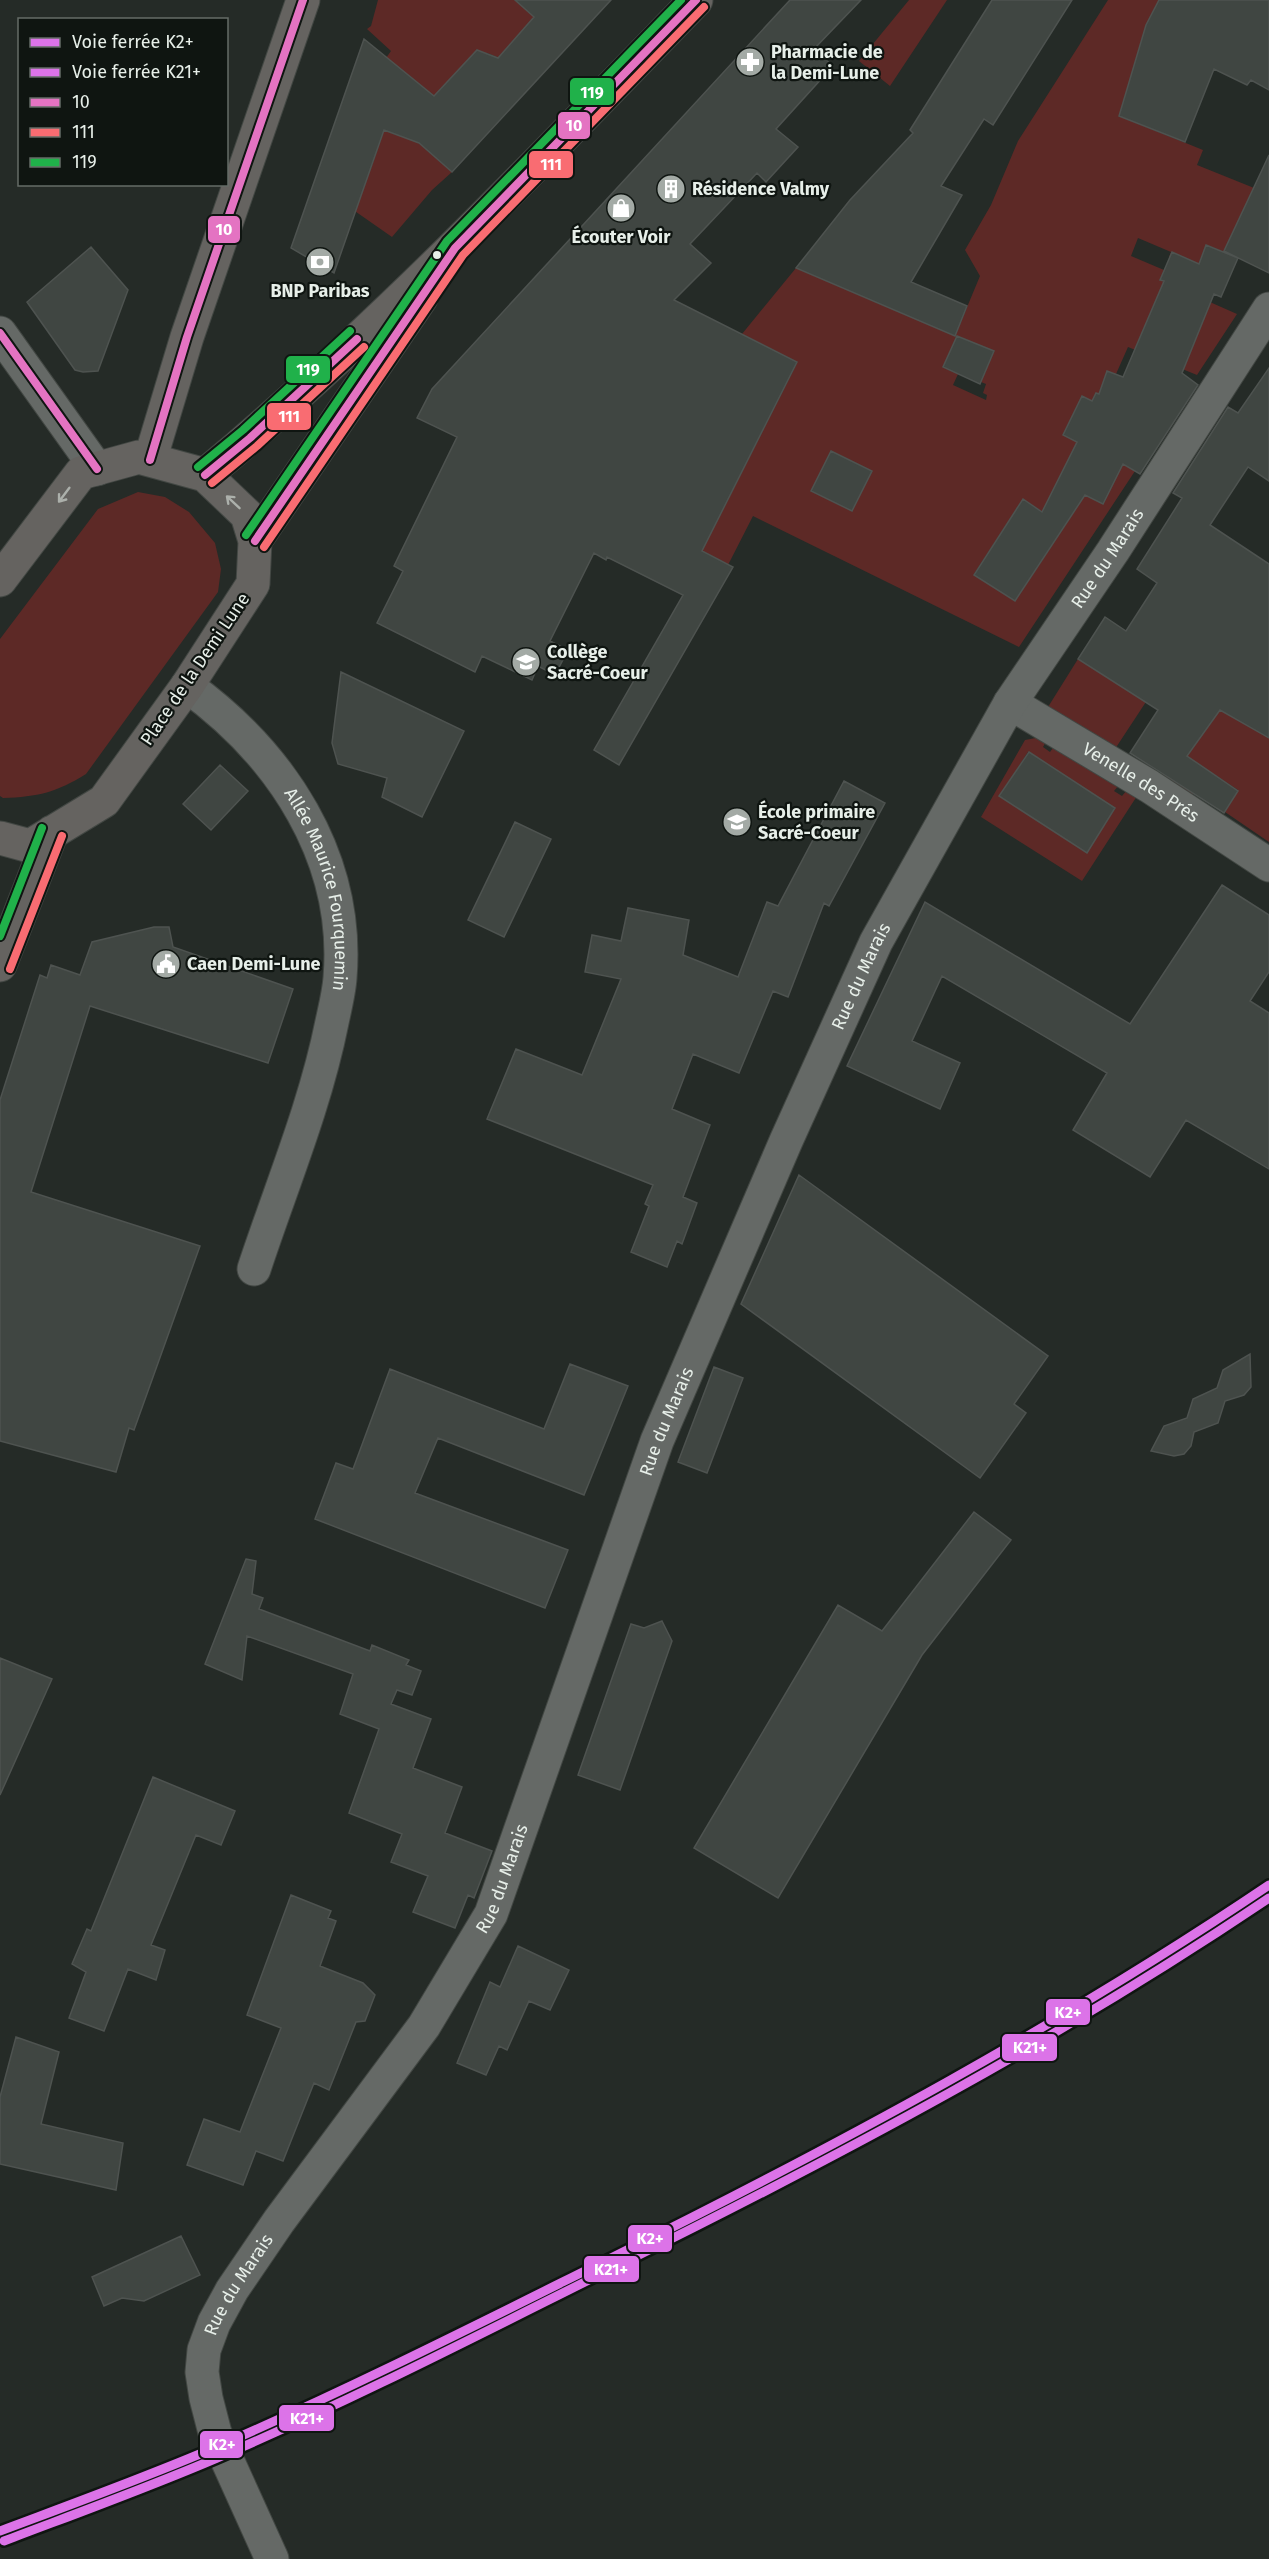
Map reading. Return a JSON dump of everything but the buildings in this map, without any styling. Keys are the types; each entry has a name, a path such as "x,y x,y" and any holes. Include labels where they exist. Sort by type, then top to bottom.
{"main road":[{"path":"150,460 188,337 303,0"},
{"path":"205,475 250,438 455,248 696,0"},
{"path":"255,542 455,248"},
{"name":"Place de la Demi Lune","path":"0,580 81,473 139,458 205,475 247,515 255,542 253,584 187,686 104,801 30,846 0,838"},
{"path":"0,965 52,832"}],"street":[{"name":"Rue du Marais","path":"272,2559 215,2433 206,2398 202,2372 204,2350 214,2322 232,2290 279,2221 424,2026 491,1914 653,1452 786,1141 876,942 1010,703 1113,551 1269,309"},
{"path":"0,333 97,469"},
{"name":"Allée Maurice Fourquemin","path":"187,686 233,721 286,783 314,832 329,875 339,917 340,980 322,1071 254,1269"},
{"name":"Venelle des Prés","path":"1010,703 1149,786 1269,865"}],"shaded area":[{"path":"378,0 531,0 534,17 510,62 487,53 441,102 386,58 391,51 367,29 371,26"},
{"path":"909,0 947,0 890,86 859,61"},
{"path":"1108,0 1159,0 1119,116 1203,150 1197,165 1264,192 1232,235 1224,252 1206,245 1197,268 1169,257 1171,252 1138,238 1131,256 1164,270 1160,280 1237,314 1197,375 1128,347 1116,374 1107,372 1099,394 1092,402 1082,396 1063,435 1077,442 1103,504 1123,464 1135,471 1019,647 753,516 728,565 702,551 797,363 742,334 796,268 955,336 980,276 965,250 991,205 1018,141","holes":["957,337 994,351 981,382 986,384 983,393 987,395 986,400 953,385 958,374 943,367","1023,499 1064,527 1015,601 974,574"]},
{"path":"401,128 452,172 432,190 392,237 339,200 371,168 384,130 396,135"},
{"path":"138,492 165,497 189,512 215,543 221,569 218,592 86,774 47,792 3,798 0,796 0,639 98,509"},
{"path":"1078,659 1163,676 1115,749 1048,707"},
{"path":"1223,706 1269,738 1269,842 1225,812 1238,790 1209,771 1192,796 1161,776 1184,741"},
{"path":"1041,737 1047,740 1043,747 1050,752 1055,745 1119,785 1114,791 1122,796 1127,790 1137,796 1082,881 981,817 1025,740","holes":["1028,752 1115,808 1087,852 1000,796"]}],"rail line":[{"name":"K2+","path":"0,2531 108,2491 265,2426 416,2355 699,2214 866,2127 1030,2035 1190,1937 1269,1885"},
{"name":"K21+","path":"4,2541 164,2480 320,2412 421,2364 789,2179 1033,2046 1269,1898"}],"transit line":[{"name":"10","path":"150,460 187,337 303,0"},
{"name":"119","path":"246,535 447,241 681,0"},
{"name":"10","path":"255,541 455,248 696,0"},
{"name":"111","path":"264,547 463,255 704,7"},
{"name":"119","path":"198,467 243,430 350,331"},
{"name":"10","path":"0,333 97,469"},
{"name":"10","path":"205,475 250,438 357,339"},
{"name":"111","path":"212,483 257,446 364,347"},
{"name":"119","path":"0,936 42,828"},
{"name":"111","path":"10,969 62,836"}],"place":[{"name":"Pharmacie de la Demi-Lune","path":"750,62"},
{"name":"Résidence Valmy","path":"671,189"},
{"name":"Écouter Voir","path":"621,208"},
{"name":"BNP Paribas","path":"320,262"},
{"name":"Collège Sacré-Coeur","path":"526,662"},
{"name":"École primaire Sacré-Coeur","path":"737,822"},
{"name":"Caen Demi-Lune","path":"166,964"}]}
